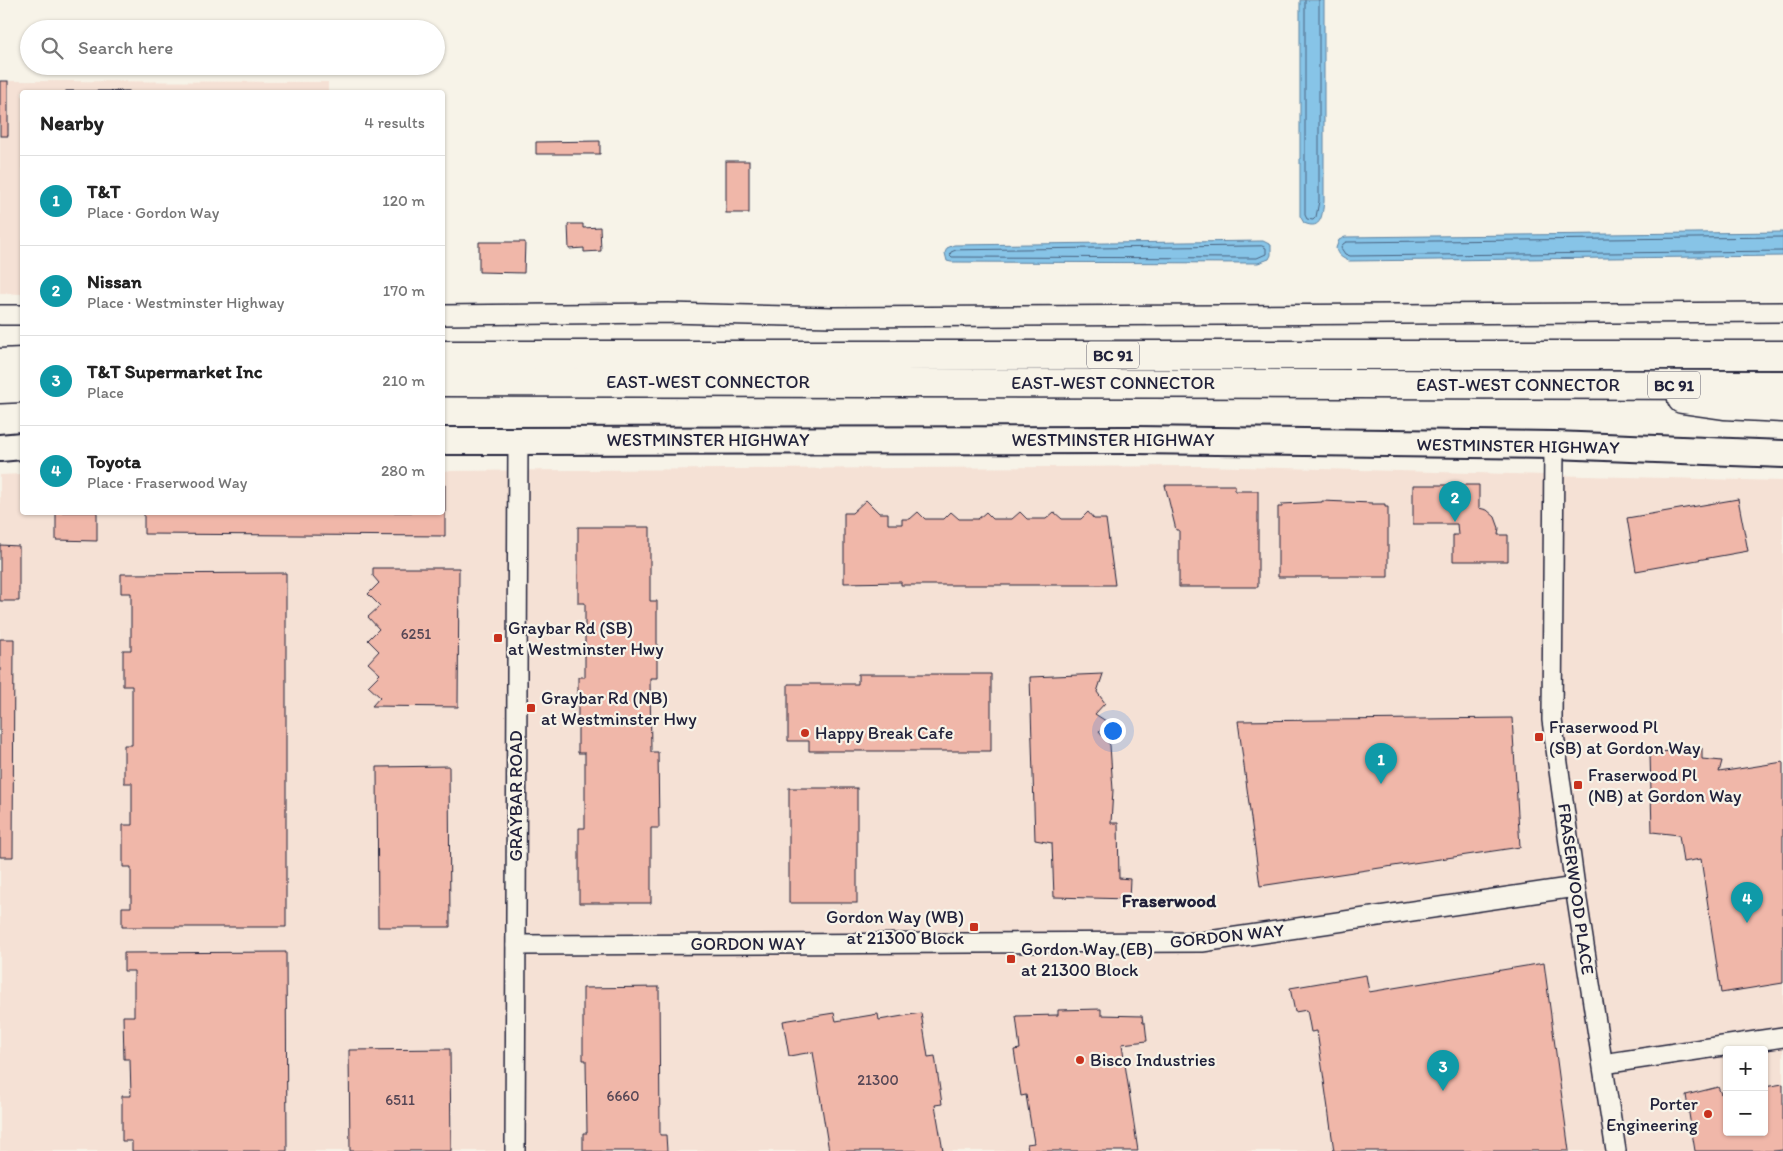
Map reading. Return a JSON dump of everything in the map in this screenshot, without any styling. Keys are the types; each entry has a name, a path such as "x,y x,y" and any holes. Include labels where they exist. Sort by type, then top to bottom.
{"highway":[{"name":"EAST-WEST CONNECTOR","path":"445,356 1783,356"},
{"path":"0,363 20,362"},
{"name":"EAST-WEST CONNECTOR","path":"445,382 1783,385"},
{"path":"1564,385 1724,404 1783,408"},
{"path":"0,389 20,388"}],"main road":[{"name":"WESTMINSTER HIGHWAY","path":"445,441 1134,440 1554,445 1783,454"},
{"path":"0,448 20,446"}],"street":[{"path":"445,315 668,313 863,317 1783,312"},
{"path":"0,315 20,315"},
{"name":"GRAYBAR ROAD","path":"515,1151 518,441"},
{"name":"FRASERWOOD PLACE","path":"1554,445 1552,720 1575,887 1616,1151"},
{"name":"GORDON WAY","path":"516,945 1202,942 1575,887"},
{"path":"1602,1064 1783,1037"}],"shaded area":[{"path":"0,81 328,82 328,90 20,90 20,294 0,293"},
{"path":"1201,466 1783,481 1783,1151 0,1151 0,475 20,474 20,515 445,515 445,471"}],"water":[{"path":"1300,0 1324,0 1324,202 1320,220 1314,225 1304,223 1300,216"},
{"path":"1783,232 1783,256 1349,261 1337,253 1336,248 1339,240 1345,237"},
{"path":"1263,241 1271,245 1271,255 1269,259 1258,263 951,262 947,261 945,253 947,248 954,245"}],"building":[{"path":"0,81 8,81 8,136 0,136"},
{"path":"600,141 600,154 536,154 536,142"},
{"path":"726,161 749,161 749,213 726,213"},
{"path":"568,224 583,224 583,228 600,227 601,251 584,252 584,248 569,249"},
{"path":"479,242 525,242 524,273 479,272"},
{"path":"1165,485 1235,485 1235,491 1258,491 1258,587 1179,587 1179,530 1176,530"},
{"path":"1413,485 1479,485 1479,508 1487,510 1495,517 1499,528 1498,535 1508,535 1508,561 1453,561 1453,535 1458,535 1457,524 1413,524"},
{"path":"1738,499 1748,551 1636,571 1627,518"},
{"path":"866,500 879,513 888,513 888,524 902,524 902,519 910,519 918,512 925,519 944,519 951,512 959,519 978,519 986,512 993,519 1012,519 1020,512 1027,519 1046,519 1054,512 1062,519 1081,519 1088,512 1094,519 1106,519 1115,585 901,585 901,582 844,583 844,513 852,513"},
{"path":"1322,501 1385,504 1385,507 1388,507 1388,577 1278,577 1278,507 1282,507 1282,504"},
{"path":"56,515 97,515 97,541 56,540"},
{"path":"144,515 445,515 445,536 144,534"},
{"path":"578,527 650,527 650,601 657,601 657,678 650,678 651,752 658,752 659,828 651,828 651,903 579,903 579,828 585,828 585,753 578,753 578,677 585,677 585,603 578,603"},
{"path":"0,545 19,546 19,601 0,601"},
{"path":"373,568 459,568 458,707 372,706 380,697 368,686 380,674 368,663 379,651 368,640 379,629 368,617 380,606 368,594 379,583 373,576"},
{"path":"286,573 286,927 122,927 122,907 131,907 131,867 123,867 123,825 132,825 132,783 124,783 124,745 132,745 132,686 123,686 123,650 131,650 131,593 121,593 121,574"},
{"path":"0,639 14,639 13,857 0,857"},
{"path":"858,674 991,674 991,751 809,751 809,741 788,741 788,684 858,684"},
{"path":"1103,674 1097,692 1105,703 1095,714 1109,723 1099,732 1110,745 1113,790 1111,823 1118,823 1119,878 1130,879 1129,899 1054,897 1052,843 1035,840 1030,677"},
{"path":"1512,718 1520,847 1260,886 1238,721"},
{"path":"1702,748 1702,759 1722,761 1719,772 1783,762 1783,983 1721,993 1701,859 1683,862 1679,835 1652,832 1650,753"},
{"path":"449,766 450,927 378,927 377,767"},
{"path":"789,788 857,788 857,903 789,903"},
{"path":"286,952 287,1151 132,1151 132,1141 122,1141 122,1096 131,1096 130,1059 124,1059 123,1016 134,1016 134,971 124,971 124,953"},
{"path":"1544,963 1569,1151 1334,1151 1317,1031 1311,1032 1307,1010 1295,1012 1290,988 1366,975 1369,992"},
{"path":"659,987 660,1135 666,1135 667,1151 583,1151 583,1133 587,1133 586,1060 583,1060 583,988"},
{"path":"1101,1009 1101,1015 1142,1016 1143,1023 1145,1023 1147,1041 1122,1044 1138,1151 1028,1151 1027,1144 1034,1143 1026,1095 1021,1096 1014,1050 1020,1049 1016,1016 1058,1015 1058,1010"},
{"path":"834,1013 836,1021 878,1014 879,1020 921,1013 928,1057 935,1056 942,1104 935,1105 943,1151 829,1151 813,1052 789,1056 783,1021"},
{"path":"450,1049 451,1151 350,1151 349,1050"},
{"name":"Porter Engineering","path":"1783,1084 1783,1150 1695,1151 1686,1095 1718,1087 1721,1094 1723,1094 1723,1136 1768,1136 1768,1086"}],"place":[{"name":"Nissan","path":"1455,522"},
{"name":"Graybar Rd (SB) at Westminster Hwy","path":"498,638"},
{"name":"Graybar Rd (NB) at Westminster Hwy","path":"531,708"},
{"name":"Happy Break Cafe","path":"805,733"},
{"name":"Fraserwood Pl (SB) at Gordon Way","path":"1539,737"},
{"name":"T&T","path":"1381,784"},
{"name":"Fraserwood Pl (NB) at Gordon Way","path":"1578,785"},
{"name":"Toyota","path":"1747,923"},
{"name":"Gordon Way (WB) at 21300 Block","path":"974,927"},
{"name":"Gordon Way (EB) at 21300 Block","path":"1011,959"},
{"name":"Bisco Industries","path":"1080,1060"},
{"name":"T&T Supermarket Inc","path":"1443,1091"},
{"name":"Porter Engineering","path":"1708,1114"}],"district":[{"name":"Fraserwood","path":"1169,900"}]}
